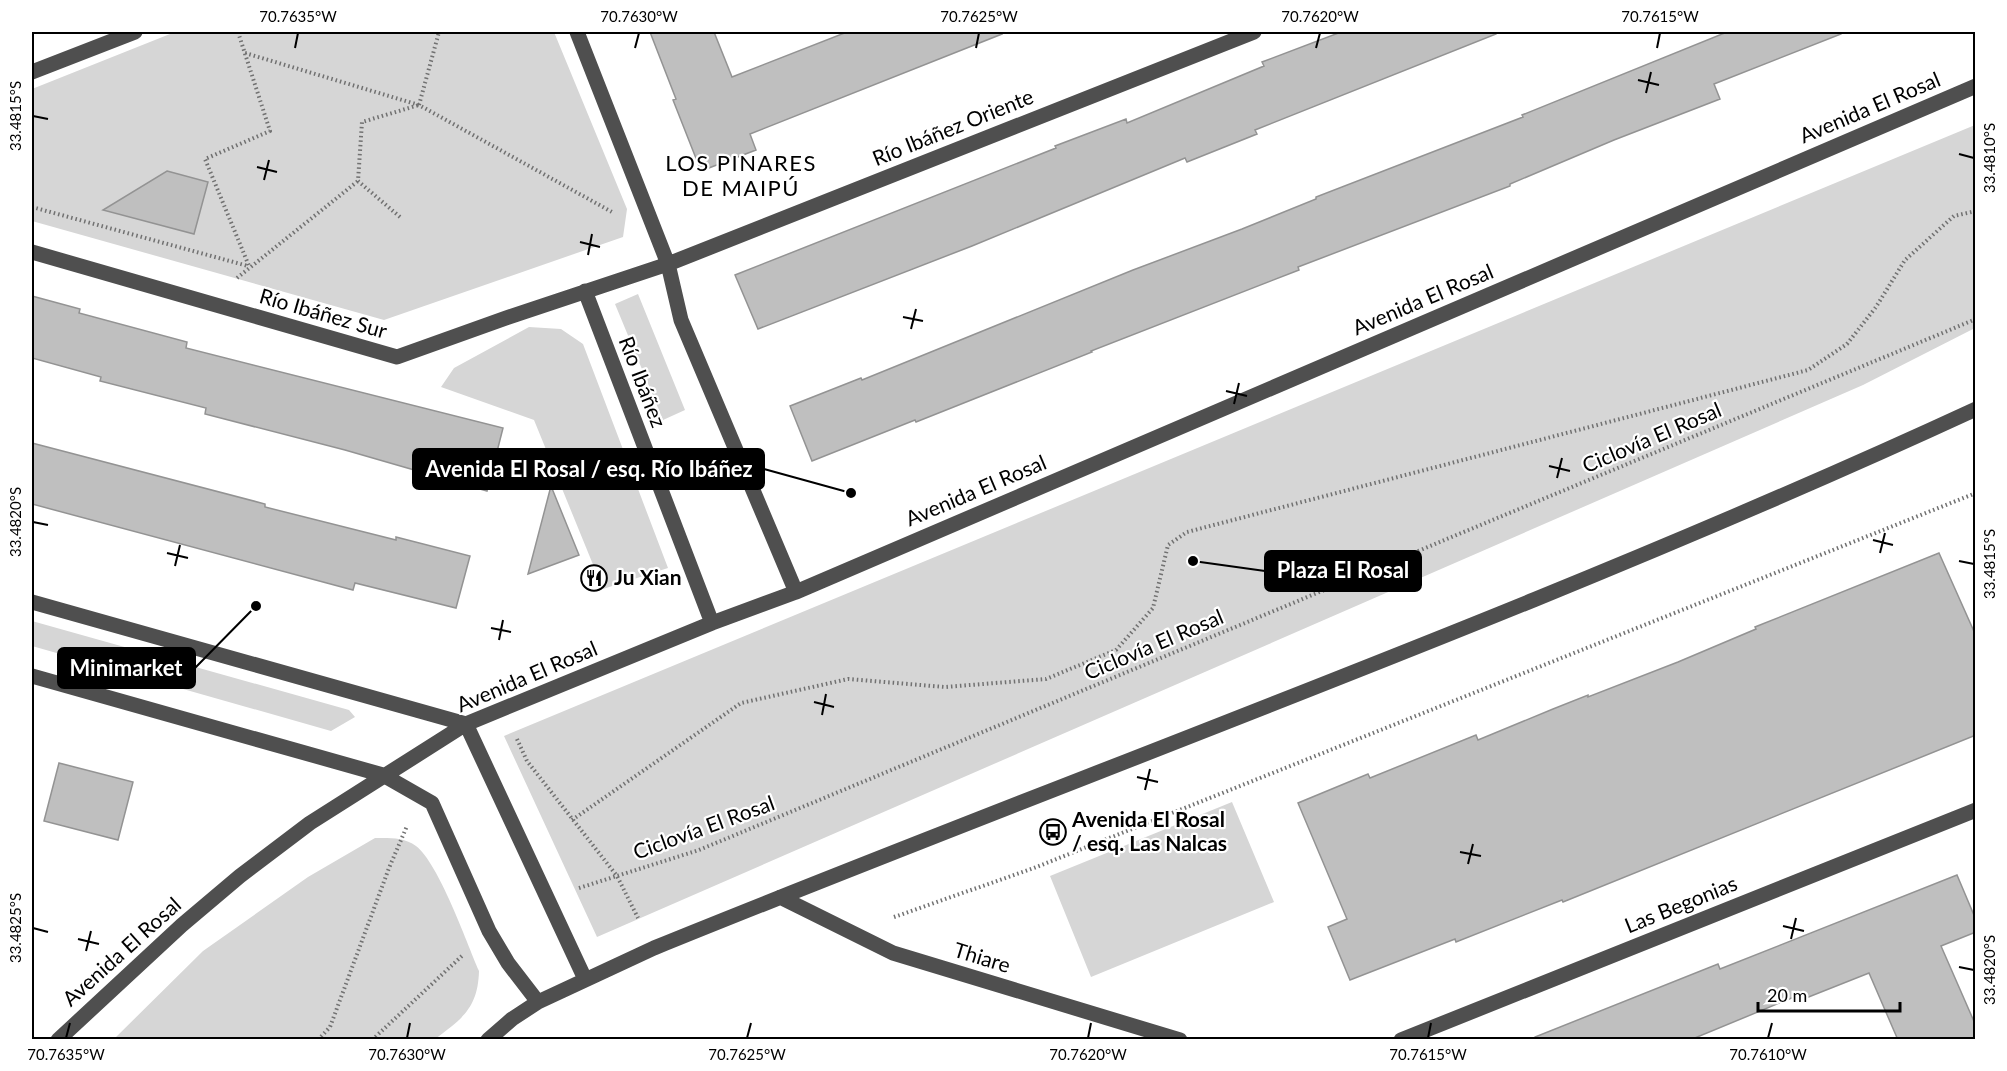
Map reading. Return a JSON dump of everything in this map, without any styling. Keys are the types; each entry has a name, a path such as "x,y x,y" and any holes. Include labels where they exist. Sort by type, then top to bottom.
{"street":[{"path":"32,72 135,32"},
{"path":"577,32 668,264 681,320 796,592"},
{"name":"Río Ibáñez Oriente","path":"668,264 1254,32"},
{"name":"Avenida El Rosal","path":"58,1040 182,925 240,876 310,823 466,723 712,623 796,592 1976,86"},
{"name":"Río Ibáñez Sur","path":"32,252 397,357 668,264"},
{"name":"Río Ibáñez","path":"585,291 712,623"},
{"path":"488,1040 538,1002 654,948 1627,563 1976,410"},
{"path":"32,602 466,723 585,979"},
{"path":"32,676 383,775 432,803 489,931 508,963 538,1002"},
{"name":"Las Begonias","path":"1401,1040 1976,810"},
{"name":"Thiare","path":"780,897 893,953 1180,1040"}],"path":[{"path":"238,32 270,131 205,159 249,266"},
{"path":"419,105 439,32"},
{"path":"245,53 419,105 657,237"},
{"path":"208,303 249,266 358,181 362,122 419,105"},
{"path":"358,181 400,217"},
{"path":"32,207 249,266"},
{"path":"572,820 741,703 848,679 945,687 1046,679 1116,650 1153,608 1168,545 1187,532 1808,370 1847,344 1876,307 1905,260 1954,216 1976,211"},
{"name":"Ciclovía El Rosal","path":"548,903 575,889 710,846 1976,319"},
{"path":"851,933 1046,863 1976,493"},
{"path":"502,708 527,761 617,876 654,948"},
{"path":"318,1040 330,1027 405,828 432,803"},
{"path":"372,1040 489,931"}],"shaded area":[{"path":"175,32 554,32 627,209 623,237 384,320 32,221 32,89"},
{"path":"1975,125 1975,328 1863,385 597,937 504,736"},
{"path":"638,294 685,410 663,420 615,304"},
{"path":"529,327 561,329 583,344 668,568 603,589 534,420 441,387 454,368"},
{"path":"32,621 349,710 355,717 331,731 32,646"},
{"path":"1232,802 1274,902 1091,977 1050,876"},
{"path":"375,838 406,841 416,846 425,855 443,886 479,971 476,994 472,1004 445,1032 435,1039 114,1039 203,951 308,877"}],"building":[{"path":"650,32 714,32 732,77 847,32 1001,32 1002,34 750,134 756,150 701,171 673,100 676,99"},
{"path":"1341,32 1496,32 1496,34 1255,130 1257,134 1187,162 1185,158 972,246 758,329 735,275 1056,148 1055,146 1126,119 1127,123 1264,66 1262,62"},
{"path":"1727,32 1841,32 1841,34 1714,84 1720,99 1614,140 1510,184 1510,186 1298,267 1299,270 812,461 790,406 861,378 862,380 1133,270 1242,229 1316,199 1316,197 1523,117 1522,115"},
{"path":"167,171 208,182 194,234 103,210"},
{"path":"32,296 80,309 79,313 187,342 186,348 503,428 487,491 345,450 205,414 206,408 100,381 101,377 32,358"},
{"path":"32,443 265,504 265,507 470,556 456,608 355,583 353,590 32,504"},
{"path":"551,486 579,555 528,574"},
{"path":"1939,553 1976,636 1976,735 1563,902 1562,900 1456,942 1455,939 1350,980 1328,927 1347,919 1298,803 1368,774 1370,778 1476,735 1478,740 1588,695 1588,697 1678,662 1756,629 1755,627"},
{"path":"59,763 133,782 118,840 44,821"},
{"path":"1957,875 1976,920 1976,932 1941,946 1976,1026 1976,1040 1898,1040 1869,973 1796,1002 1794,997 1690,1040 1535,1040 1535,1037 1718,964 1720,969"}],"place":[{"name":"Avenida El Rosal / esq. Río Ibáñez","path":"851,493"},
{"name":"Plaza El Rosal","path":"1193,561"},
{"name":"Ju Xian","path":"594,578"},
{"name":"Minimarket","path":"256,606"},
{"name":"Avenida El Rosal / esq. Las Nalcas","path":"1053,832"}],"district":[{"name":"LOS PINARES DE MAIPÚ","path":"741,176"}]}
